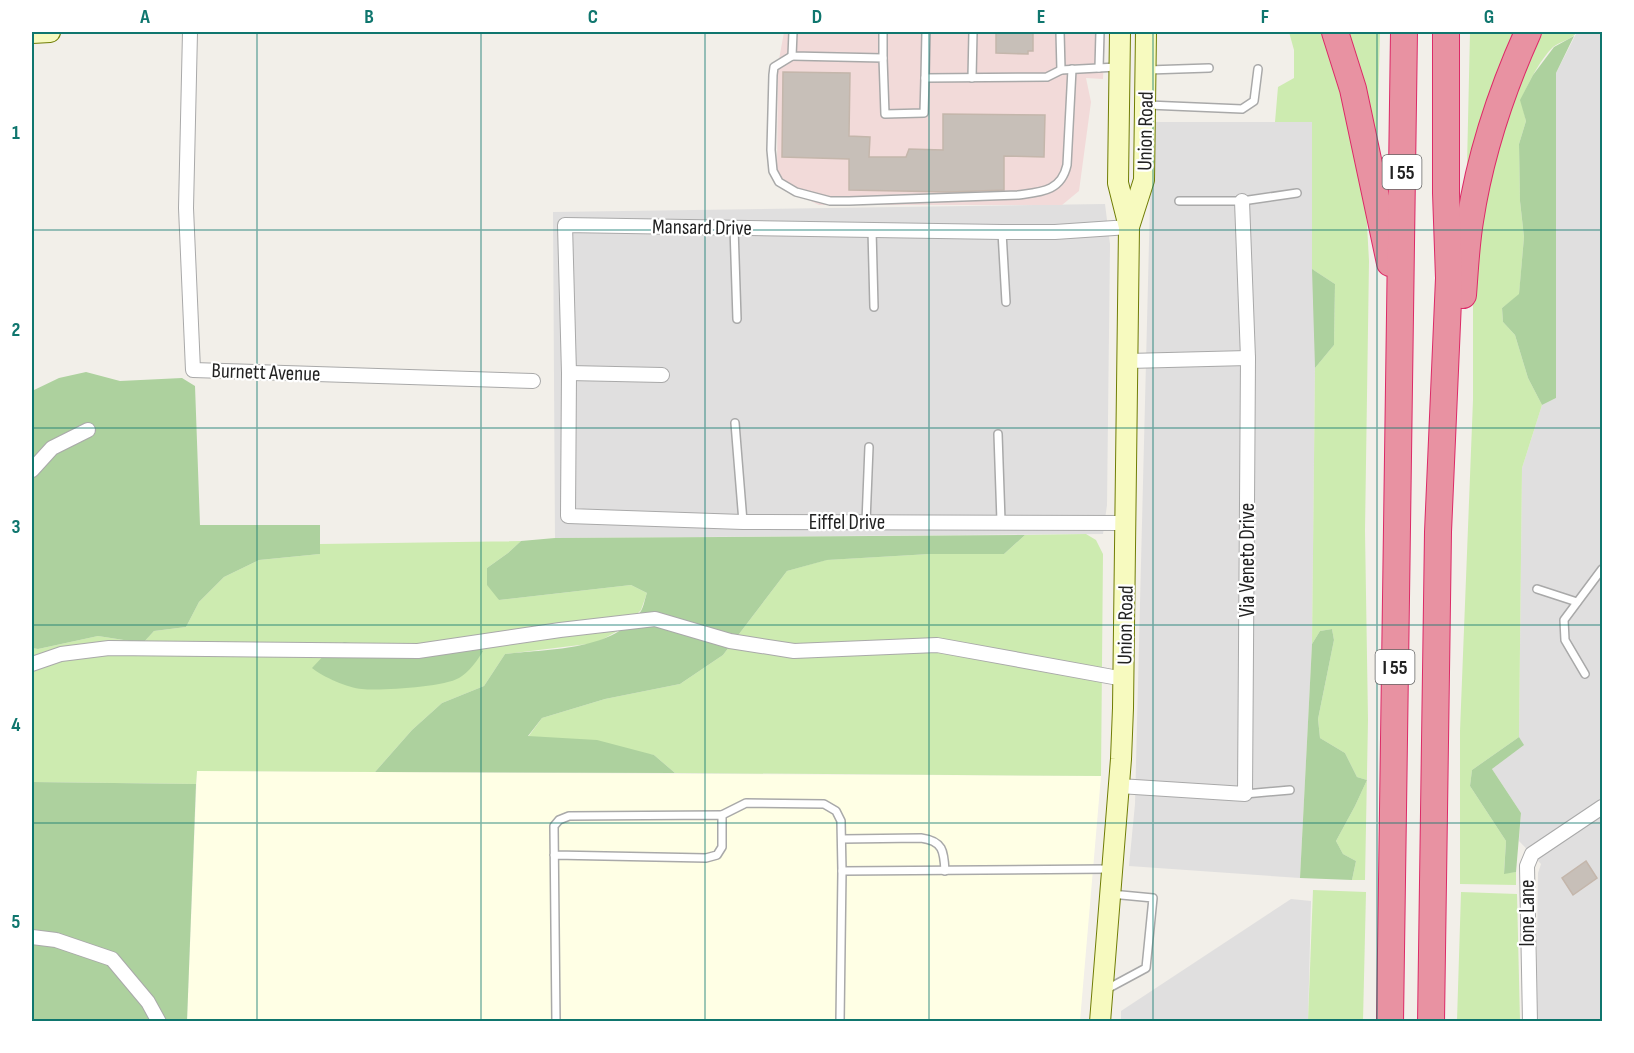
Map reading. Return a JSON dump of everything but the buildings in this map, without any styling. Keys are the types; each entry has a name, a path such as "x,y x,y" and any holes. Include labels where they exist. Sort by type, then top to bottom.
{"highway":[{"path":"1335,32 1353,89 1400,314"},
{"name":"I 55","path":"1390,1022 1404,32"},
{"name":"I 55","path":"1431,1022 1438,532 1449,278 1446,193 1446,32"},
{"path":"1447,358 1461,320 1469,222 1481,164 1497,107 1528,32"}],"main road":[{"path":"32,33 50,32"},
{"name":"Union Road","path":"1100,1022 1119,786 1124,680 1129,227 1118,183 1120,32"},
{"name":"Union Road","path":"1129,227 1144,180 1146,32"}],"street":[{"name":"Burnett Avenue","path":"190,32 186,208 193,370 533,381"},
{"name":"Via Veneto Drive","path":"1242,201 1248,358 1245,794"},
{"name":"Mansard Drive","path":"568,516 569,373 565,225 1002,232 1055,232 1129,227"},
{"path":"1128,362 1248,358"},
{"path":"569,373 663,375"},
{"path":"32,470 52,448 88,430"},
{"name":"Eiffel Drive","path":"568,516 743,522 1126,523"},
{"path":"32,664 61,654 109,648 418,651 560,630 655,619 730,640 794,651 937,645 1124,680"},
{"path":"1119,786 1245,794"},
{"name":"Ione Lane","path":"1530,1022 1528,1017 1527,866 1532,854 1602,807"},
{"path":"32,937 56,940 112,959 148,1002 159,1022"}],"lane":[{"path":"792,56 793,32"},
{"path":"883,32 885,114 924,113 926,32"},
{"path":"972,78 973,32"},
{"path":"1060,32 1061,70"},
{"path":"1099,68 1100,32"},
{"path":"883,58 792,56 774,67 773,171 779,182 796,192 830,201 1018,195 1048,191 1065,173 1072,69"},
{"path":"925,78 1047,77 1061,70 1119,67"},
{"path":"1146,70 1209,68"},
{"path":"1145,105 1242,109 1254,101 1258,69"},
{"path":"1179,201 1242,201 1297,193"},
{"path":"735,227 736,319"},
{"path":"872,230 874,307"},
{"path":"1002,232 1006,302"},
{"path":"735,423 743,522"},
{"path":"998,434 1002,521"},
{"path":"866,522 869,447"},
{"path":"1585,674 1565,640 1564,620 1602,569"},
{"path":"1537,589 1577,602"},
{"path":"1245,794 1290,790"},
{"path":"556,1022 554,826 559,820 569,816 722,815 746,803 824,804 836,811 841,822 840,1022"},
{"path":"554,855 706,858 717,855 722,847 722,815"},
{"path":"842,839 932,839 940,846 944,854 945,871"},
{"path":"842,871 1112,869"},
{"path":"1102,992 1146,968 1153,898 1110,894"}],"shaded area":[{"path":"784,32 1105,32 1103,79 1086,78 1091,102 1079,191 1062,205 819,205 792,192 777,174 778,65"},
{"path":"1577,32 1602,32 1602,1021 1539,1021 1536,1010 1538,873 1541,864 1519,841 1521,813 1492,769 1523,745 1519,737 1522,468 1542,405 1556,398 1556,73"},
{"path":"1152,122 1312,122 1315,368 1312,644 1300,878 1129,866 1135,804"},
{"path":"1105,204 1110,244 1107,505 1103,534 555,538 553,212"},
{"path":"197,771 1101,776 1080,1021 187,1022"},
{"path":"1291,899 1311,901 1308,1021 1121,1022 1121,1011"}],"green space":[{"path":"1289,32 1322,32 1349,120 1366,206 1369,261 1365,531 1367,780 1357,777 1345,753 1320,738 1318,719 1334,640 1332,629 1320,631 1312,644 1315,368 1334,345 1335,284 1312,269 1312,122 1275,122 1278,87 1294,78 1294,50"},
{"path":"1348,32 1380,32 1377,140"},
{"path":"1470,32 1514,32 1488,96 1471,163 1467,166"},
{"path":"1543,32 1577,32 1553,47 1543,59 1521,100 1526,121 1519,144 1520,201 1524,237 1519,295 1502,308 1503,322 1515,335 1528,378 1542,405 1522,468 1519,737 1472,770 1470,786 1506,841 1504,873 1516,872 1516,885 1460,884 1460,731 1473,400 1473,275 1497,148 1519,86"},
{"path":"1574,36 1556,73 1556,398 1542,405 1528,378 1515,335 1503,322 1502,308 1519,294 1524,237 1520,201 1519,144 1526,121 1520,100 1533,75 1554,47"},
{"path":"1312,269 1335,284 1334,345 1315,368"},
{"path":"86,372 120,381 182,378 195,386 200,525 320,525 320,554 259,560 224,577 199,602 186,627 154,631 143,643 98,636 38,649 32,648 32,391 59,378"},
{"path":"1086,534 1096,540 1103,554 1101,776 675,773 654,755 528,737 542,718 605,699 680,684 723,655 787,571 826,560 930,554 1004,554 1025,535"},
{"path":"1025,535 1004,554 930,554 827,560 787,571 723,655 680,684 605,699 542,718 528,736 597,740 654,755 675,773 375,772 412,730 442,703 484,686 505,654 560,649 597,641 629,624 641,611 647,593 631,585 499,600 487,585 487,568 521,541 555,538"},
{"path":"521,541 487,568 499,600 631,585 647,593 641,610 623,628 596,643 505,654 484,686 442,703 412,730 375,772 197,771 196,784 32,782 32,648 38,649 98,636 143,643 154,631 186,627 199,602 224,577 259,560 320,554 320,544"},
{"path":"1332,629 1334,640 1318,719 1320,738 1345,753 1357,777 1367,780 1336,841 1343,854 1356,861 1352,880 1300,878 1312,644 1320,631"},
{"path":"344,642 381,647 449,644 473,647 483,651 466,673 451,681 412,688 362,689 336,682 312,668 328,651"},
{"path":"1519,737 1524,745 1492,769 1521,813 1516,872 1504,874 1506,841 1470,786 1472,770"},
{"path":"1367,780 1365,880 1352,880 1356,861 1343,854 1336,841"},
{"path":"32,782 196,784 187,1021 32,1022"},
{"path":"1313,890 1366,892 1363,1021 1308,1021"},
{"path":"1461,892 1517,894 1520,1021 1457,1021"}]}
